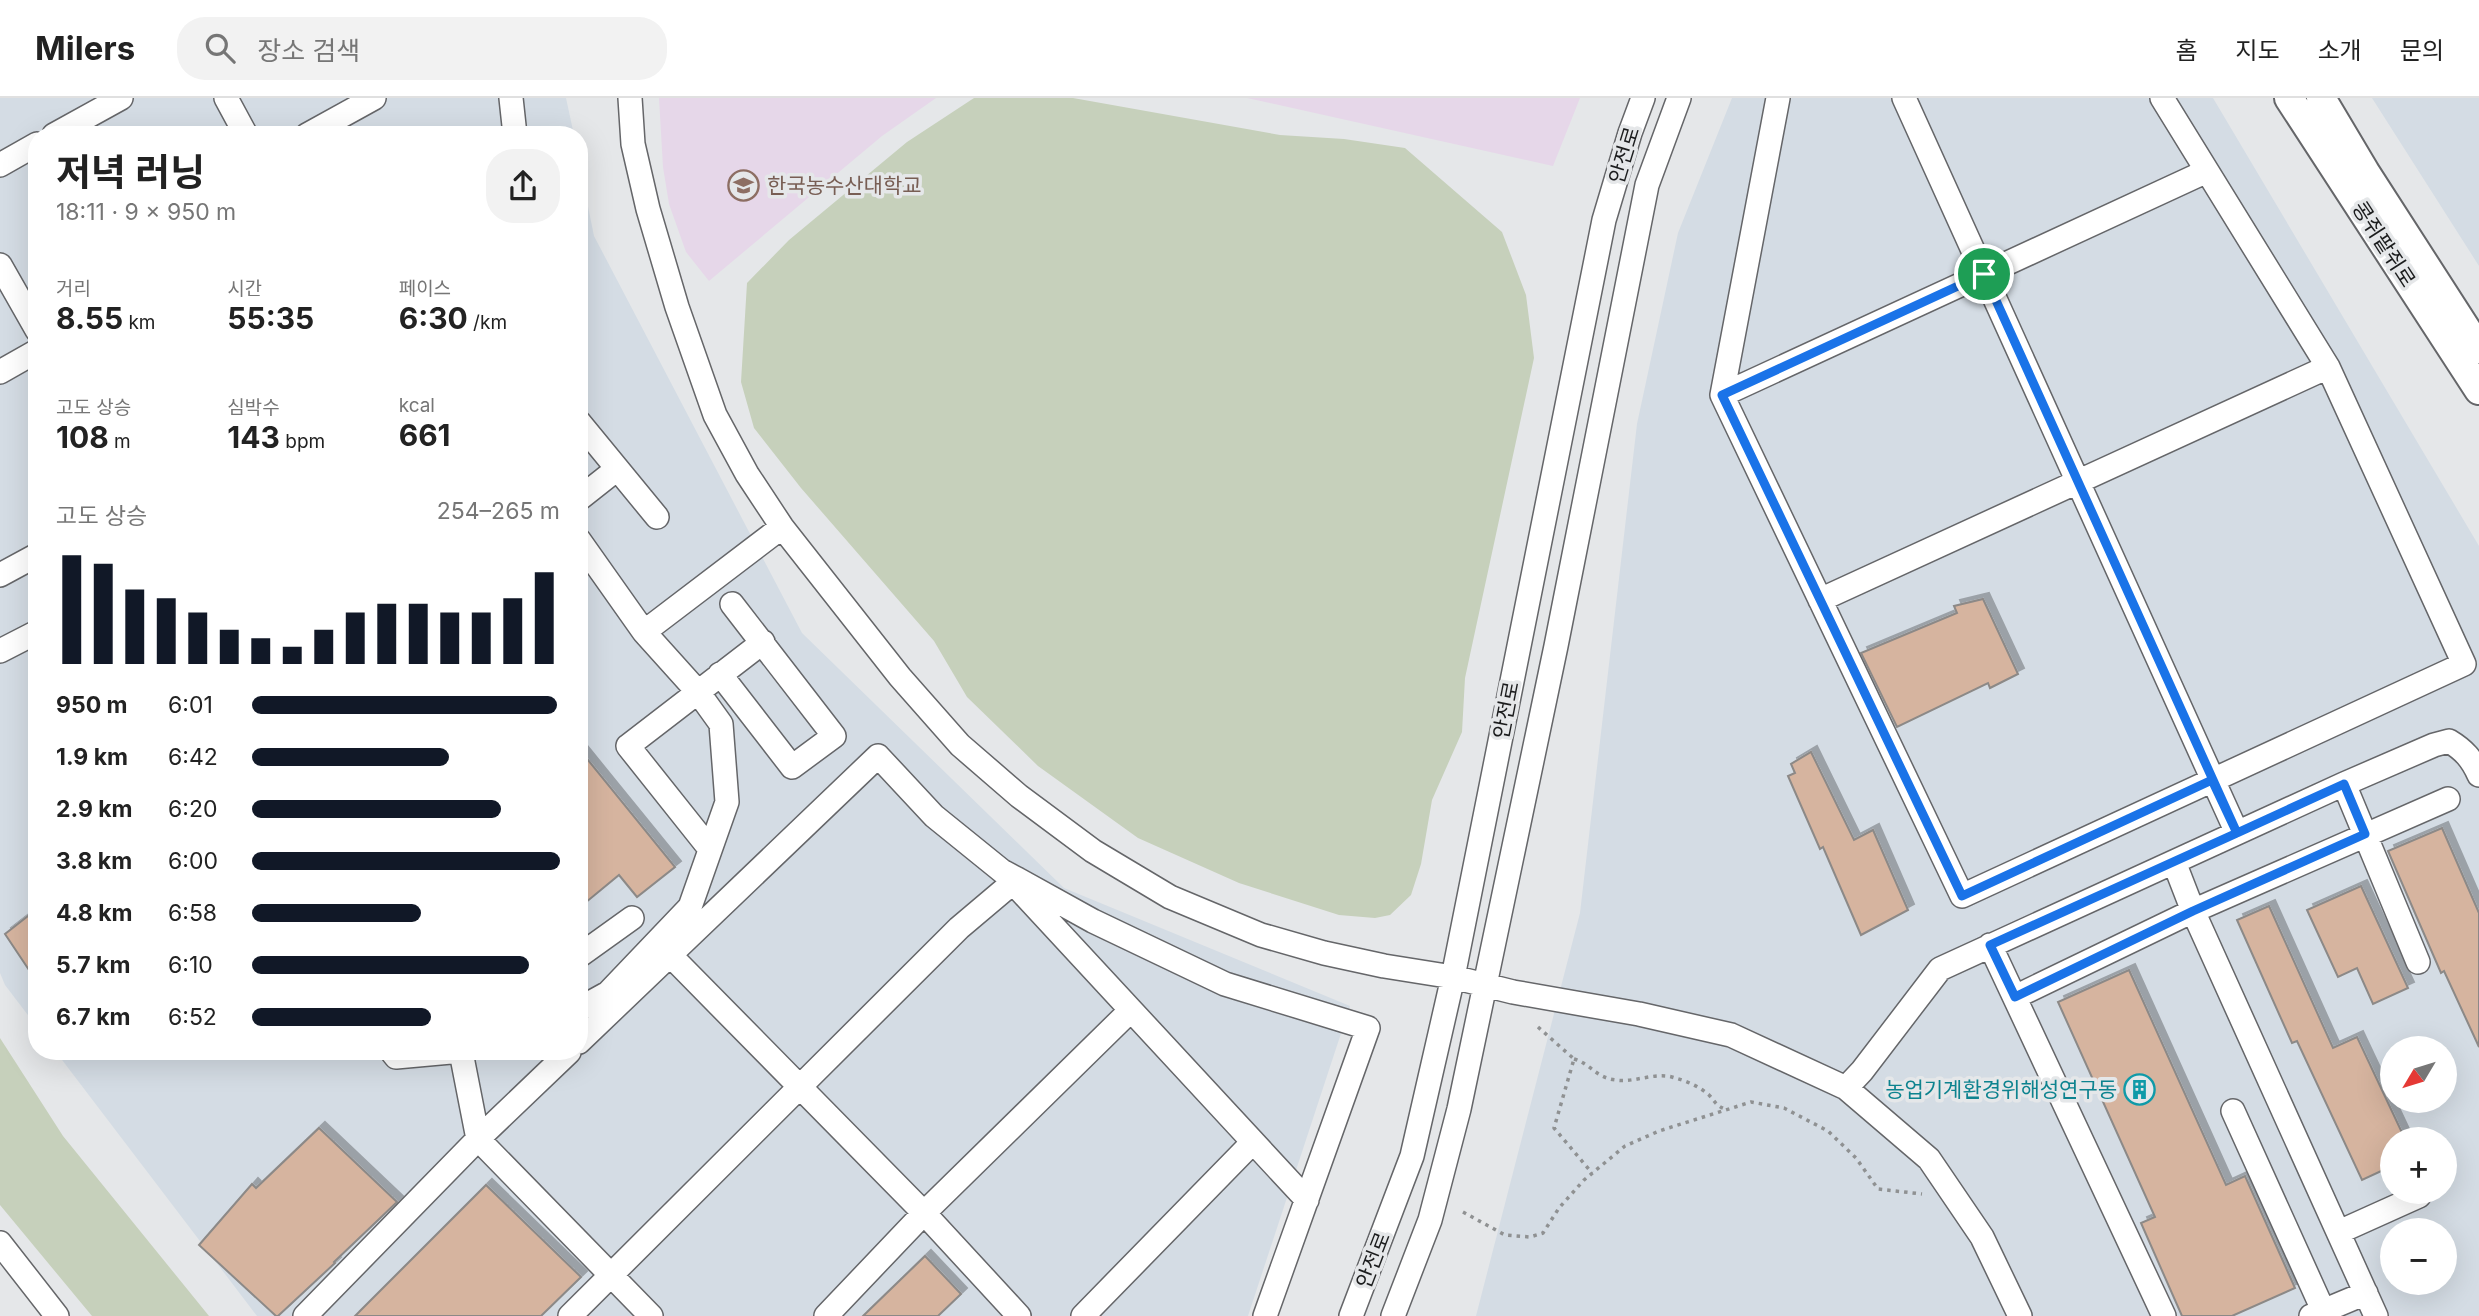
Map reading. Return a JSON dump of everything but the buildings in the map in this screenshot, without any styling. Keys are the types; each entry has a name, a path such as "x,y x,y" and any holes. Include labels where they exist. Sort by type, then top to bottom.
{"main road":[{"name":"콩쥐팥쥐로","path":"2288,98 2479,390"},
{"name":"콩쥐팥쥐로","path":"2321,98 2365,172 2479,349"}],"street":[{"path":"70,126 121,98"},
{"path":"226,98 241,126"},
{"path":"323,126 373,98"},
{"path":"511,98 514,126"},
{"path":"630,98 633,144 648,209 677,307 715,415 747,474 782,527 900,677 960,745 1019,796 1093,851 1170,897 1261,935 1360,961 1639,1014 1731,1035 1846,1088 1929,1159 1982,1237 2020,1316"},
{"name":"안전로","path":"1351,1316 1412,1156 1453,977 1604,219 1643,98"},
{"name":"안전로","path":"1393,1316 1430,1220 1444,1173 1486,985 1647,185 1679,98"},
{"path":"1778,98 1722,395 1962,896 2464,664 2328,367 2162,98"},
{"path":"1904,98 2237,833"},
{"path":"0,165 28,149"},
{"path":"1722,395 2207,171"},
{"path":"0,265 28,314"},
{"path":"0,372 28,356"},
{"path":"1820,600 2328,367"},
{"path":"588,433 657,517"},
{"path":"588,492 618,469"},
{"path":"644,632 782,527"},
{"path":"588,553 644,632 722,723 727,802 690,906 608,993 588,1004"},
{"path":"0,575 28,560"},
{"path":"720,674 792,767 834,736 732,604"},
{"path":"0,651 28,637"},
{"path":"710,849 628,746 763,642"},
{"path":"1846,1088 1940,969 2344,784 2449,741 2462,748 2479,775"},
{"path":"588,1033 878,755 934,817 1010,877 1307,1200"},
{"path":"2344,784 2418,962"},
{"path":"2015,997 2193,911 2448,799"},
{"path":"2174,862 2193,911 2376,1316"},
{"path":"570,1316 1010,877"},
{"path":"1010,877 1093,921 1225,984 1368,1028 1265,1316"},
{"path":"588,950 632,918"},
{"path":"1990,945 2164,1316"},
{"path":"670,955 924,1213 1019,1316"},
{"path":"826,1316 924,1213 1131,1010"},
{"path":"463,1060 478,1139 651,1316"},
{"path":"304,1316 478,1139 561,1060"},
{"path":"2233,1111 2317,1313 2366,1293"},
{"path":"1083,1316 1253,1142"},
{"path":"2339,1232 2401,1204"},
{"path":"0,1244 57,1316"}],"path":[{"path":"1538,1027 1573,1059 1582,1061 1602,1078 1619,1081 1671,1076 1690,1083 1709,1096 1717,1107 1727,1110"},
{"path":"1573,1059 1554,1128 1592,1173"},
{"path":"1463,1212 1504,1235 1530,1237 1543,1233 1559,1208 1592,1173 1626,1146 1659,1131 1751,1102 1784,1108 1828,1131 1856,1158 1878,1189 1922,1194"}],"shaded area":[{"path":"0,98 566,98 572,126 28,126 28,1015 5,985 0,973"},
{"name":"한국농수산대학교","path":"659,98 936,98 882,136 709,281 686,252 669,204 663,167"},
{"path":"1247,98 1580,98 1553,166"},
{"path":"1732,98 2213,98 2479,546 2479,1316 1476,1316 1580,913 1637,424 1678,233"},
{"path":"2372,98 2479,98 2479,266"},
{"path":"588,206 594,236 802,633 1064,888 1350,1006 1248,1316 257,1316 62,1060 588,1060"}],"green space":[{"path":"974,98 1073,98 1280,135 1344,139 1405,148 1502,232 1526,295 1534,358 1465,678 1462,732 1432,800 1421,864 1411,895 1390,915 1375,918 1339,915 1239,883 1138,838 1038,766 967,697 934,641 801,488 754,428 741,382 747,283 789,240 907,142"},
{"path":"0,1038 63,1136 209,1316 92,1316 0,1205"}],"place":[{"name":"한국농수산대학교","path":"744,185"},
{"name":"농업기계환경위해성연구동","path":"2140,1089"}],"route":[{"path":"1984,274 1722,395 1962,896 2212,780 2237,833 2344,784 2365,834 2193,911 2015,997 1990,945 2237,833 1984,274"}]}
